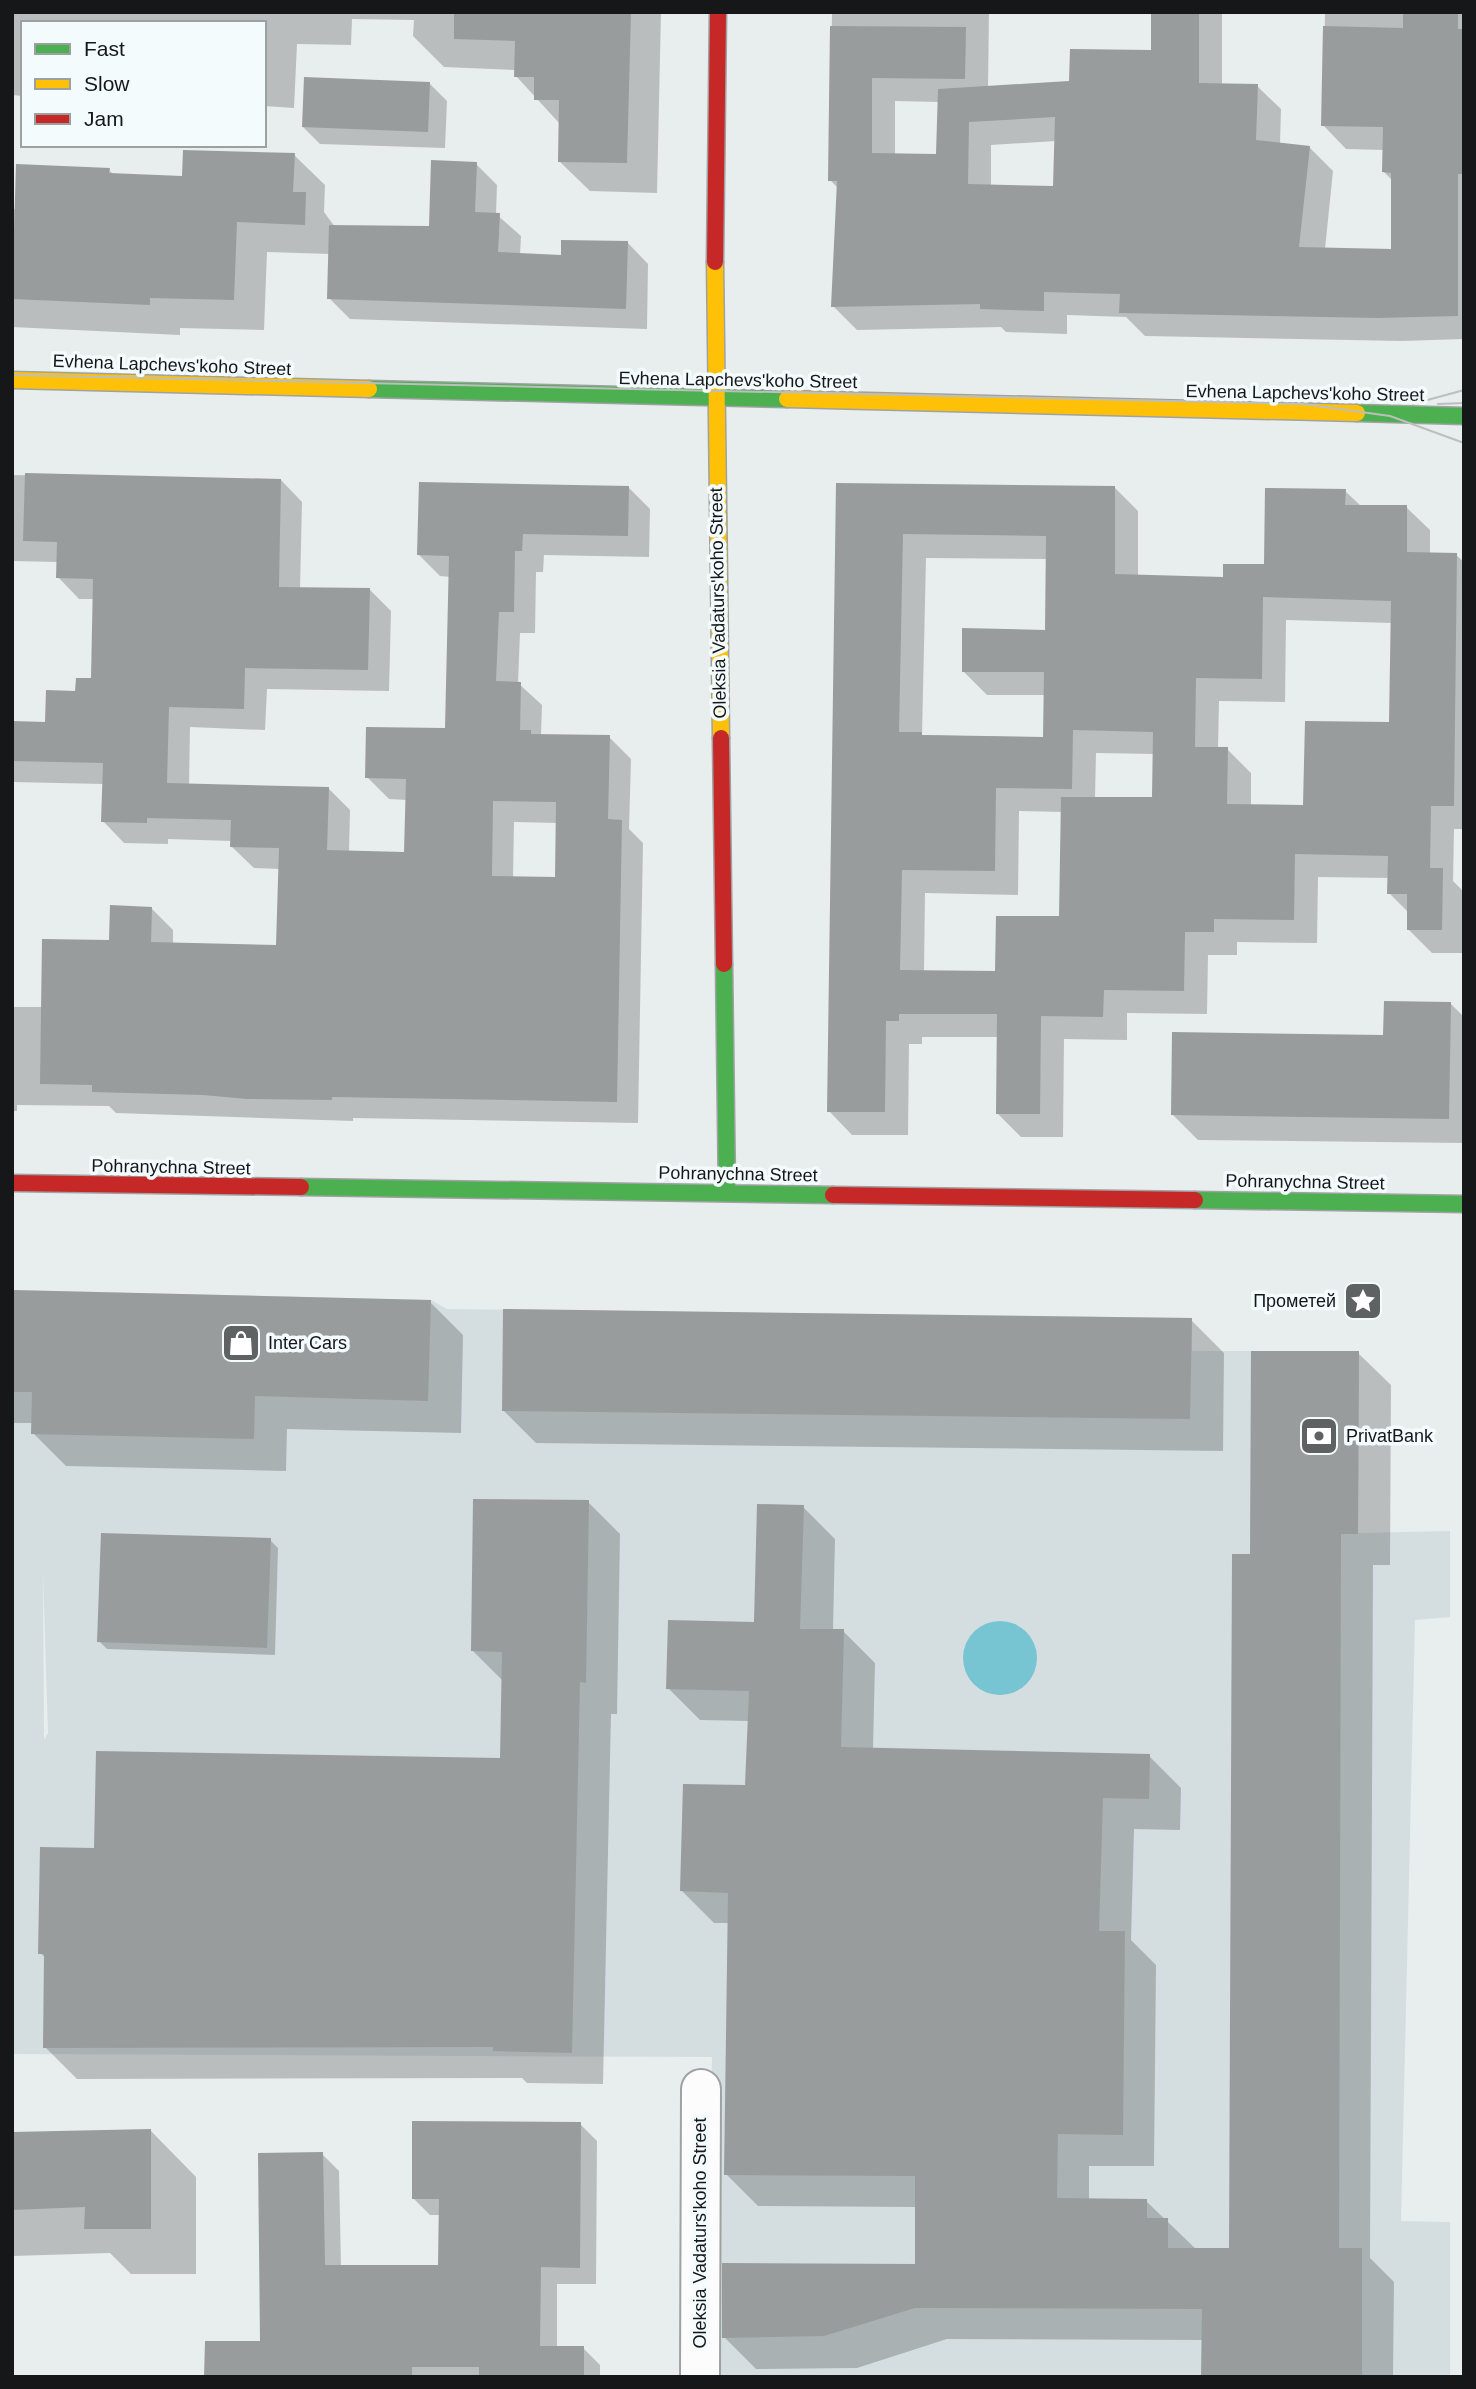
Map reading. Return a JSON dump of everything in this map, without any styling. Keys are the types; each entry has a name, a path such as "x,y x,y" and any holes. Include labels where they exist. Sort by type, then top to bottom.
{"street":[{"name":"Oleksia Vadaturs'koho Street","path":"718,12 716,400 727,1193"},
{"name":"Evhena Lapchevs'koho Street","path":"12,380 716,400 1464,416"},
{"name":"Pohranychna Street","path":"12,1183 1464,1203"},
{"name":"Oleksia Vadaturs'koho Street","path":"700,2377 701,2089"}],"shaded area":[{"path":"12,1290 431,1300 447,1309 1192,1318 1192,1351 1359,1351 1358,1533 1450,1531 1450,1617 1415,1620 1401,2221 1450,2222 1450,2377 706,2377 712,2057 12,2054","holes":["43,1572 48,1733 44,1740"]}],"water":[{"path":"1000,1621 1014,1624 1026,1632 1034,1644 1037,1658 1034,1672 1026,1684 1014,1692 1000,1695 986,1692 974,1684 966,1672 963,1658 966,1644 974,1632 986,1624"}],"building":[{"path":"454,12 631,12 627,163 558,162 559,100 534,100 534,77 514,77 515,41 454,39"},
{"path":"1151,12 1199,12 1199,83 1258,84 1256,140 1310,146 1299,247 1391,249 1391,173 1382,172 1383,127 1321,126 1323,26 1403,28 1403,12 1458,12 1458,29 1464,29 1464,174 1458,174 1458,316 1377,318 1119,313 1120,294 1044,292 1044,311 980,309 980,304 831,307 837,181 828,181 830,26 966,27 965,79 872,78 872,153 936,154 938,89 1069,81 1070,49 1151,50","holes":["1055,117 1053,186 968,184 969,122"]},
{"path":"304,77 430,82 428,132 302,127"},
{"path":"183,150 295,153 293,192 306,192 305,225 237,222 234,300 150,298 150,305 12,299 16,164 110,168 109,173 182,176"},
{"path":"431,160 477,162 475,212 500,213 498,252 561,255 561,240 628,241 626,309 327,299 329,225 429,226"},
{"path":"25,473 281,479 279,587 370,588 368,670 245,668 244,709 169,707 167,783 329,787 327,850 404,852 406,779 365,778 366,727 445,728 449,556 417,555 419,482 629,486 628,536 523,534 522,551 515,551 514,612 499,612 496,681 521,682 520,730 531,730 531,734 610,735 608,819 622,820 617,1102 332,1097 332,1100 247,1099 92,1092 92,1085 40,1084 42,939 109,940 110,905 152,907 151,942 276,945 279,848 230,847 231,820 147,818 147,823 101,822 103,763 12,761 12,721 45,722 46,690 75,691 76,678 91,678 93,579 56,578 57,542 23,541","holes":["493,801 556,802 555,877 492,876"]},
{"path":"836,483 1115,486 1115,574 1223,577 1223,564 1264,564 1265,488 1346,489 1345,505 1407,505 1407,552 1457,553 1454,806 1431,806 1430,868 1443,868 1442,930 1407,930 1407,894 1387,894 1388,856 1295,854 1294,920 1214,919 1214,932 1185,932 1184,991 1104,990 1103,1017 1041,1016 1040,1114 996,1114 997,1014 899,1014 899,1021 886,1021 885,1112 827,1112","holes":["903,534 1046,536 1045,630 962,628 962,672 1044,672 1043,737 922,735 922,732 899,732","1263,597 1391,601 1389,722 1305,721 1303,805 1227,804 1228,747 1195,747 1196,678 1262,679","1073,730 1153,732 1152,797 1061,797 1059,916 996,916 995,971 900,970 902,870 995,871 996,788 1072,789"]},
{"path":"1384,1001 1451,1002 1449,1119 1171,1115 1172,1032 1383,1035"},
{"path":"12,1290 431,1300 428,1401 255,1396 254,1439 31,1434 32,1392 12,1392"},
{"path":"503,1309 1192,1318 1190,1419 502,1411"},
{"path":"1251,1351 1359,1351 1358,1534 1341,1534 1339,2248 1362,2248 1362,2377 1201,2377 1202,2309 915,2308 824,2336 722,2338 722,2263 915,2264 915,2176 724,2175 728,1893 680,1891 683,1784 745,1785 749,1691 666,1689 668,1620 754,1622 757,1504 804,1505 800,1629 844,1629 841,1747 1150,1754 1149,1799 1103,1798 1099,1931 1125,1931 1123,2135 1058,2134 1057,2198 1147,2199 1147,2218 1168,2218 1168,2248 1229,2248 1232,1554 1250,1554"},
{"path":"473,1499 589,1500 586,1683 580,1682 572,2053 493,2051 493,2047 43,2048 44,1954 38,1954 40,1847 94,1848 96,1751 500,1758 502,1652 471,1651"},
{"path":"101,1533 271,1538 267,1648 97,1642"},
{"path":"412,2121 581,2122 580,2268 541,2267 540,2346 584,2346 584,2377 479,2377 479,2367 412,2367 412,2377 204,2377 205,2341 260,2341 258,2153 323,2152 325,2265 438,2265 439,2199 412,2199"},
{"path":"151,2129 151,2229 84,2229 85,2207 12,2210 12,2132"}],"tram line":[{"path":"12,375 1303,404 1390,416 1464,443"},
{"path":"1413,404 1464,390"},
{"path":"1438,404 1464,403"}],"traffic: fast":[{"path":"369,389 787,399"},
{"path":"1357,413 1464,416"},
{"path":"724,964 727,1193"},
{"path":"301,1187 833,1195"},
{"path":"1195,1200 1464,1204"}],"traffic: slow":[{"path":"715,262 721,738"},
{"path":"12,380 369,389"},
{"path":"787,399 1357,413"}],"traffic: jam":[{"path":"715,262 718,12"},
{"path":"721,738 724,964"},
{"path":"12,1183 301,1187"},
{"path":"833,1195 1195,1200"}],"place":[{"name":"Прометей","path":"1363,1301"},
{"name":"Inter Cars","path":"241,1343"},
{"name":"PrivatBank","path":"1319,1436"}]}
